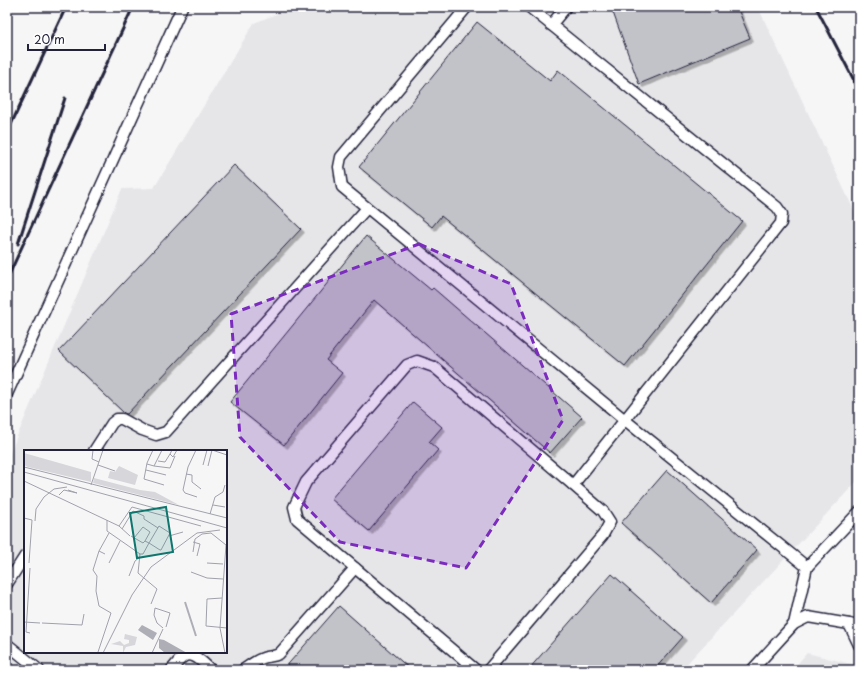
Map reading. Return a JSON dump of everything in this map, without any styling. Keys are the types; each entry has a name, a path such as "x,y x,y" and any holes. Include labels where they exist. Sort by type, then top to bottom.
{"lane":[{"path":"7,394 182,7"},
{"path":"467,7 341,158 339,167 342,187 625,420 807,567"},
{"path":"529,7 777,207 782,214 781,223 574,485"},
{"path":"551,25 566,7"},
{"path":"95,450 112,423 117,418 156,435 166,432 368,208"},
{"path":"476,670 297,519 294,507 306,482 408,365 417,361 434,367 574,485 603,511 610,522 603,535 488,670"},
{"path":"794,624 807,567 859,512"},
{"path":"7,584 24,558"},
{"path":"243,670 264,657 274,657 279,654 355,568"},
{"path":"752,670 794,624 808,617 854,625 859,645"},
{"path":"7,644 39,670"},
{"path":"171,670 183,656 191,653 212,670"}],"highlighted area":[{"path":"419,244 511,284 563,420 466,568 340,542 240,437 231,314"}],"shaded area":[{"path":"294,7 758,7 859,221 859,479 681,670 7,670 7,460 122,189 154,188 254,23"},
{"path":"807,653 859,666 859,670 792,670"}],"building":[{"path":"611,7 737,7 750,38 639,84"},
{"path":"477,22 550,81 558,70 742,221 625,366 441,216 432,227 359,167"},
{"path":"234,165 301,229 127,414 124,413 59,351"},
{"path":"366,236 431,290 433,288 582,417 550,453 374,300 326,360 342,373 284,445 230,402"},
{"path":"413,402 442,427 429,442 438,450 369,531 331,499"},
{"path":"667,470 757,550 711,603 621,523"},
{"path":"612,574 683,637 654,670 528,670"},
{"path":"339,606 411,670 283,670"}],"railway":[{"path":"7,133 66,7"},
{"path":"7,279 133,7"},
{"path":"816,7 859,90"},
{"path":"18,244 65,98"}]}
